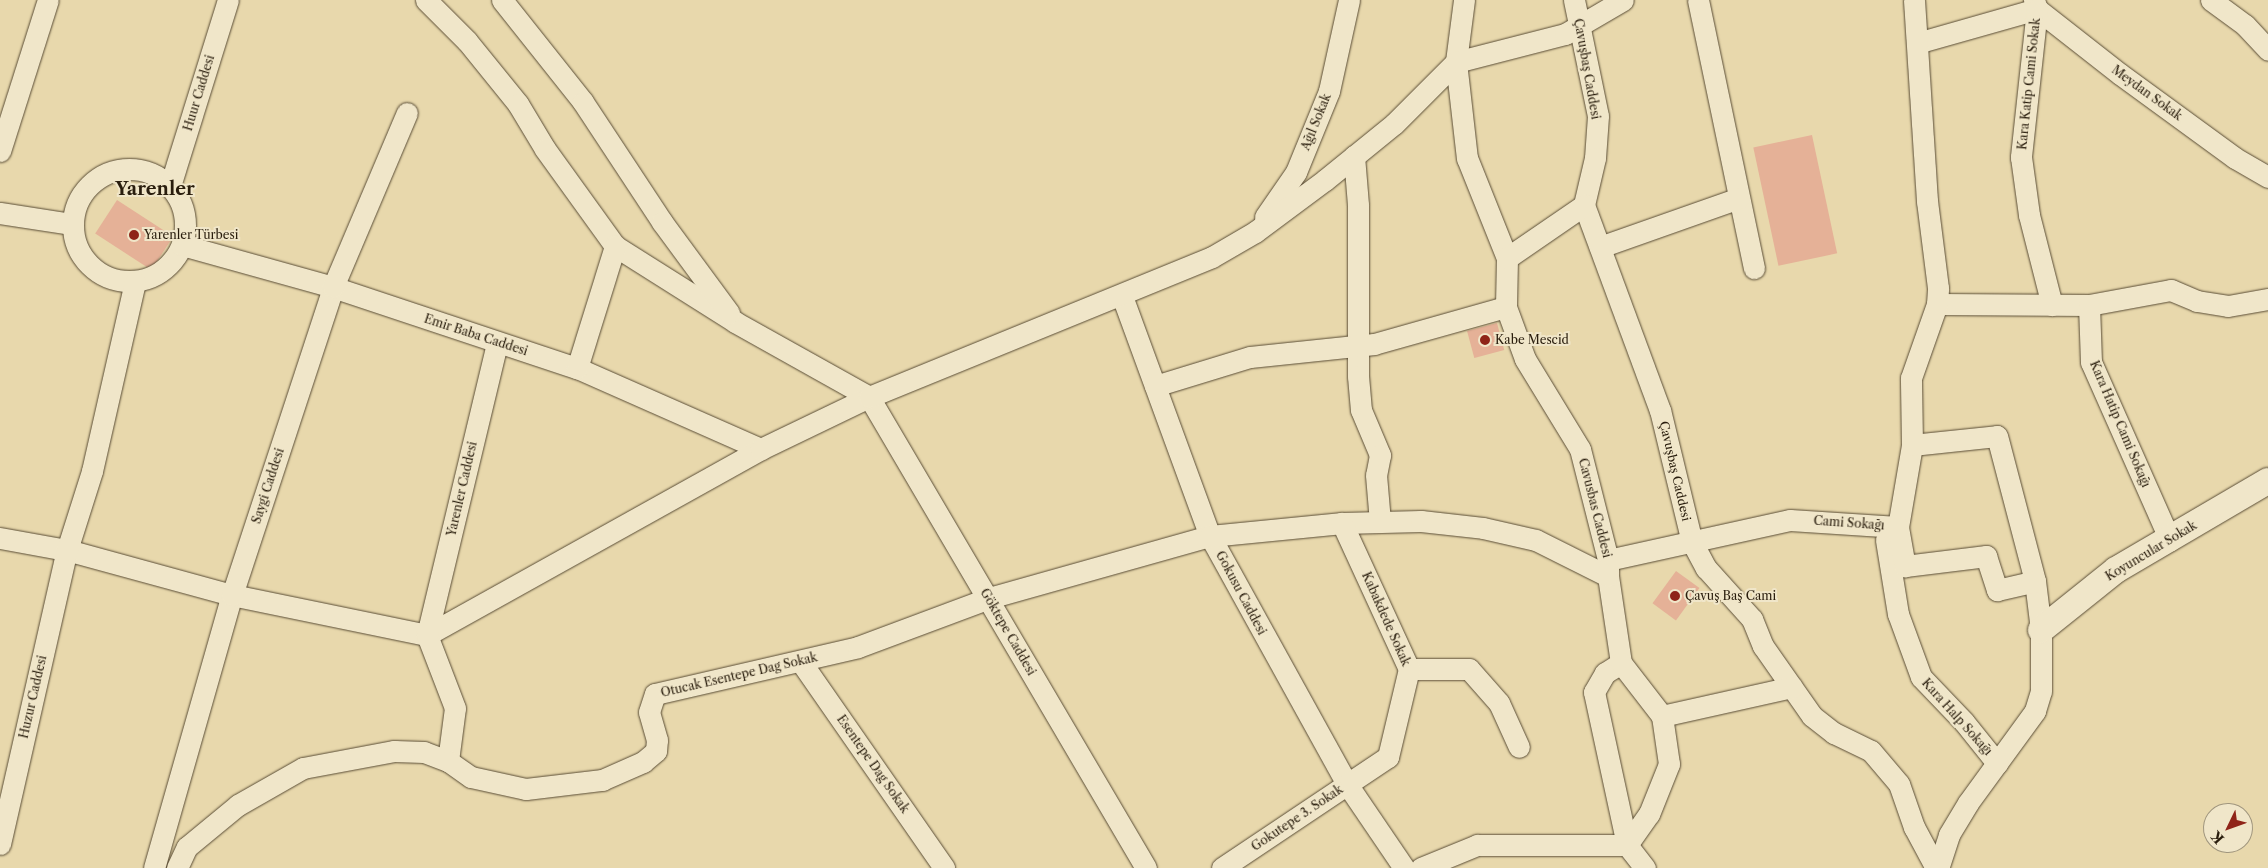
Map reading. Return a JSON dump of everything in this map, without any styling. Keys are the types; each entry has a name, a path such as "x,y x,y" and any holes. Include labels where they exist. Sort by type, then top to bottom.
{"street":[{"path":"0,151 48,0"},
{"name":"Huur Caddesi","path":"170,186 228,0"},
{"path":"426,0 467,41 518,104 545,149 615,246 735,322 868,396"},
{"path":"502,0 583,102 662,222 735,322"},
{"name":"Ağıl Sokak","path":"1255,232 1296,172 1330,91 1349,0"},
{"name":"Cavusbas Caddesi","path":"1464,0 1456,62 1467,158 1507,258 1506,307 1525,359 1580,449 1608,568 1621,663"},
{"name":"Çavuşbaş Caddesi","path":"1574,0 1598,116 1595,158 1584,205 1660,410 1692,542 1706,568 1752,619 1763,646 1812,716 1834,732 1872,751 1899,784 1914,827 1937,868"},
{"path":"0,538 67,550 232,595 427,635 761,449 868,396 1122,296 1212,257 1255,232 1354,156 1394,124 1456,62 1565,34 1622,0"},
{"path":"1698,0 1754,268"},
{"path":"1891,526 1912,445 1911,378 1937,304 1914,0"},
{"path":"2211,0 2245,24 2266,46"},
{"path":"1917,43 2035,4"},
{"name":"Meydan Sokak","path":"2035,4 2227,152 2268,176"},
{"name":"Kara Katip Cami Sokak","path":"2035,4 2021,157 2029,215 2052,305"},
{"name":"Saygi Caddesi","path":"154,868 232,595 333,286 408,112"},
{"path":"1354,156 1358,205 1357,346 1361,410 1380,455 1376,475 1380,522"},
{"path":"138,170 152,173 170,186 182,204 186,224 182,245 164,270 135,282 111,279 90,267 77,247 72,224 77,202 90,184 109,172 138,170"},
{"path":"1600,247 1739,198"},
{"path":"1507,258 1584,205"},
{"path":"0,213 72,224"},
{"name":"Emir Baba Caddesi","path":"182,245 333,286 497,343 577,368 761,449"},
{"path":"577,368 615,246"},
{"name":"Huzur Caddesi","path":"0,844 67,550 92,471 135,282"},
{"path":"1937,304 2089,305 2171,290 2197,301 2228,306 2268,299"},
{"name":"Gokusu Caddesi","path":"1122,296 1210,536 1347,784 1404,868"},
{"name":"Kara Hatip Cami Sokağı","path":"2089,305 2091,362 2170,540"},
{"path":"1155,386 1250,357 1357,346 1506,307"},
{"name":"Yarenler Caddesi","path":"427,635 497,343"},
{"name":"Göktepe Caddesi","path":"868,396 989,598 1146,868"},
{"path":"1912,445 1997,436 2035,581 2041,630 2041,691 2035,711 1997,763 1949,835 1937,868"},
{"name":"Koyuncular Sokak","path":"2041,630 2116,570 2268,481"},
{"name":"Cami Sokağı","path":"1608,568 1692,542 1761,524 1790,520 1891,526 1905,566 1986,556 1997,590 2035,581"},
{"name":"Otucak Esentepe Dag Sokak","path":"177,868 187,848 238,805 303,768 394,751 424,752 448,761 471,777 526,789 602,780 643,762 656,751 658,740 649,712 655,694 801,662 858,647 989,598 1210,536 1342,523 1421,521 1483,528 1536,540 1608,568"},
{"name":"Kabakdede Sokak","path":"1342,523 1409,669 1388,757 1347,784"},
{"name":"Kara Halp Sokağı","path":"1891,526 1898,614 1921,678 1964,722 1997,763"},
{"path":"427,635 455,708 448,761"},
{"name":"Esentepe Dag Sokak","path":"801,662 944,868"},
{"path":"1627,844 1649,814 1670,764 1662,716 1621,663 1605,672 1594,692 1627,844 1645,868"},
{"path":"1409,669 1469,669 1499,703 1519,747"},
{"path":"1662,716 1792,687"},
{"name":"Gokutepe 3. Sokak","path":"1222,868 1347,784"},
{"path":"1421,868 1477,845 1627,844"}],"building":[{"path":"1812,135 1837,253 1778,266 1753,147"},
{"name":"Yarenler Türbesi","path":"117,200 173,236 151,270 95,234"},
{"name":"Kabe Mescid","path":"1497,323 1504,350 1474,358 1467,331"},
{"name":"Çavuş Baş Cami","path":"1676,571 1699,588 1676,620 1652,603"}],"place":[{"name":"Yarenler Türbesi","path":"134,235"},
{"name":"Kabe Mescid","path":"1485,340"},
{"name":"Çavuş Baş Cami","path":"1675,596"}],"district":[{"name":"Yarenler","path":"155,189"}]}
